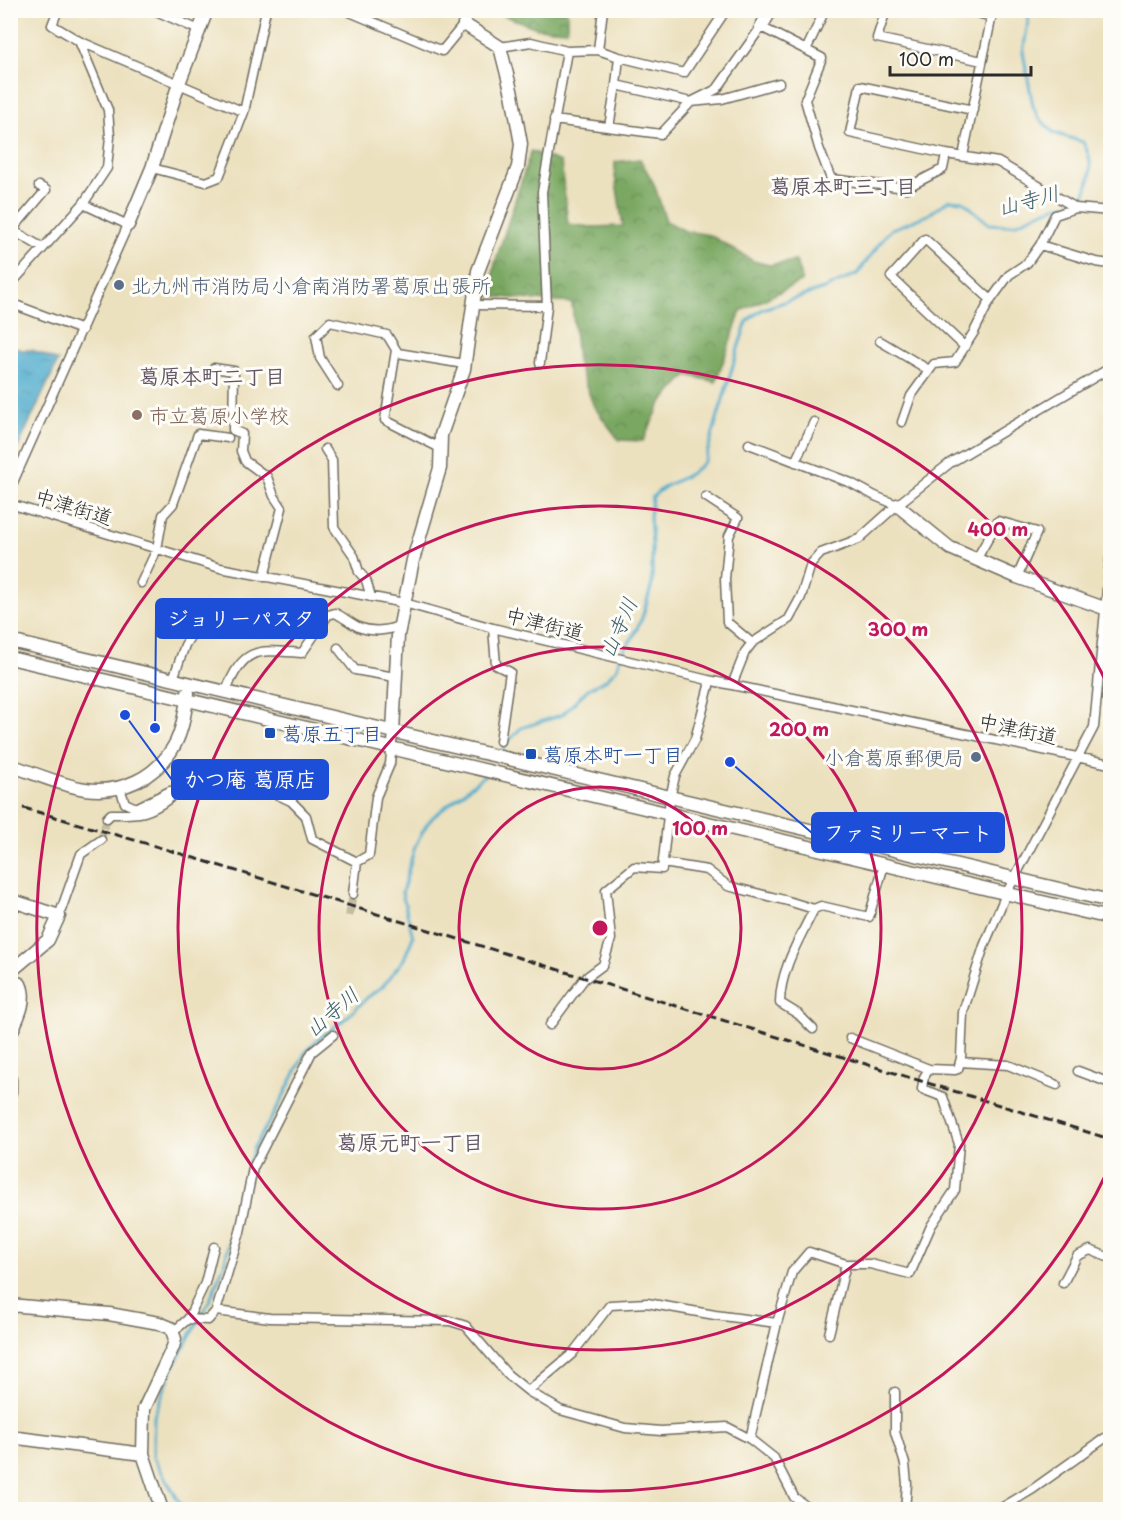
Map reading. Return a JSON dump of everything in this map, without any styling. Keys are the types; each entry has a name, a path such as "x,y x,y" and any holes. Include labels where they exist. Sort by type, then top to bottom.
{"street":[{"path":"58,10 52,25 79,42 244,112"},
{"path":"154,10 199,30"},
{"path":"10,489 70,360 152,168 179,83 207,10"},
{"path":"152,168 206,182 219,177 244,112 266,10"},
{"path":"345,10 442,51 464,24 465,10"},
{"path":"598,50 603,10"},
{"path":"464,24 500,47 531,42 567,51 598,50 684,73 726,10"},
{"path":"554,120 661,134 691,102 717,89 771,10"},
{"path":"806,50 825,10"},
{"path":"886,10 877,38 982,62"},
{"path":"963,156 993,14 966,10"},
{"path":"761,27 822,58 805,100 831,179 906,188 943,169 946,154"},
{"path":"10,285 82,204 107,168 110,137 108,110 79,42"},
{"path":"357,862 369,855 376,796 390,764 400,625 413,560 440,468 441,435 464,364 478,271 518,167 521,144 500,47"},
{"path":"540,363 547,306 542,192 567,51"},
{"path":"609,127 619,57"},
{"path":"616,85 691,102 722,99 779,83"},
{"path":"973,110 860,86 850,133 946,154 998,162 1075,208"},
{"path":"39,186 46,190 12,230 43,248"},
{"path":"82,204 128,225"},
{"path":"902,422 911,396 929,370 934,364 955,362 991,300 1009,275 1027,263 1040,245 1055,215 1075,208 1110,211"},
{"path":"965,347 891,277 925,239 991,300"},
{"path":"1040,245 1110,264"},
{"path":"10,303 81,330"},
{"path":"473,305 547,306"},
{"path":"338,386 320,358 316,336 330,322 387,335 398,353 464,364"},
{"path":"880,341 929,370"},
{"path":"396,350 385,420 440,448"},
{"path":"214,368 234,371 233,430 242,434 241,451 245,461 267,477 274,496 282,508 264,576"},
{"path":"732,685 745,652 752,643 789,619 801,597 811,564 821,553 859,539 950,463 1110,368"},
{"path":"795,462 814,422"},
{"path":"141,583 157,549 163,515 173,504 198,434 228,438"},
{"path":"749,444 851,483 897,505 950,548 1017,577 1104,608"},
{"path":"325,449 332,460 334,527 354,556 359,572 366,580 371,597"},
{"path":"706,497 738,518 729,536 724,579 727,622 752,643"},
{"name":"中津街道","path":"10,504 220,568 404,603 493,628 708,680 1110,764"},
{"path":"976,560 998,521 1037,532 1017,577"},
{"path":"850,1038 929,1069 958,1069 963,1012 984,946 1014,878 1094,727 1110,558"},
{"path":"226,691 232,676 247,657 255,652 264,650 302,653 328,615 335,613 360,628 392,629 400,625"},
{"path":"173,679 185,645 204,614"},
{"path":"493,628 496,664 510,672 500,741"},
{"path":"10,641 1110,901"},
{"path":"338,648 355,670 395,677"},
{"path":"10,658 1110,918"},
{"path":"550,1025 584,979 603,965 611,939 606,890 634,867 662,869 670,798 675,776 695,739 709,686 708,680"},
{"path":"10,765 82,788 96,790 120,788 152,774 175,745 183,722 191,683"},
{"path":"120,788 125,803 136,808 170,791 213,786 230,773 291,801 306,816 312,839 357,862"},
{"path":"107,818 111,814 135,814 154,810 170,798 170,791"},
{"path":"10,972 48,940 81,854 101,840"},
{"path":"353,894 357,862"},
{"path":"663,863 707,870 728,886 814,909 821,906 869,917 884,865"},
{"path":"10,900 59,916"},
{"path":"813,1029 798,1014 780,1003 780,990 790,960 814,909"},
{"path":"10,980 20,984 23,993 20,1010 10,1035"},
{"path":"188,1319 208,1320 216,1311 240,1232 253,1168 312,1052 333,1035"},
{"path":"960,1062 1008,1065 1058,1086"},
{"path":"750,1439 777,1323 792,1272 809,1252 846,1264 870,1264 910,1274 931,1226 955,1190 959,1144 943,1096 922,1089 924,1077 929,1069"},
{"path":"1078,1071 1110,1083"},
{"path":"10,1078 11,1090"},
{"path":"173,1332 188,1319 205,1283 214,1247"},
{"path":"1063,1283 1077,1256 1090,1250 1110,1258"},
{"path":"829,1334 846,1264"},
{"path":"528,1391 572,1354 610,1305 648,1303 777,1323"},
{"path":"10,1305 109,1314 167,1325 173,1332 173,1347 144,1409 143,1454 162,1509"},
{"path":"216,1311 270,1318 450,1321 466,1326 507,1374 528,1391 560,1410 625,1428 661,1431 727,1427 750,1439 774,1458 794,1497 811,1509"},
{"path":"895,1392 895,1432 907,1484 905,1509"},
{"path":"998,1509 1033,1489 1110,1436"},
{"path":"10,1437 143,1454"}],"green space":[{"path":"492,11 567,11 567,30 537,28"},
{"path":"531,151 561,162 568,224 591,227 623,226 615,162 640,159 654,184 666,221 685,231 710,235 753,261 769,265 796,261 802,281 741,311 716,382 687,375 661,403 643,441 619,440 594,407 577,361 572,303 489,296 495,263"}],"water":[{"path":"11,346 22,350 32,350 58,361 11,462"}],"waterway":[{"name":"山寺川","path":"1030,10 1023,52 1033,106 1038,117 1054,133 1083,142 1089,156 1090,177 1086,191 1083,198 1071,202"},
{"name":"山寺川","path":"501,753 521,728 562,715 588,689 607,679 617,668 623,651 642,618 652,584 650,517 652,498 664,487 693,472 705,460 739,345 747,322 753,316 763,309 824,289 857,274 892,229 928,215 949,200 963,201 989,224 1004,225 1015,224 1064,204"},
{"name":"山寺川","path":"184,1510 153,1457 154,1416 173,1367 210,1300 224,1265 241,1190 254,1147 278,1107 305,1053 316,1041 383,986 404,959 413,937 402,893 415,846 433,817 485,775"}],"tunnel":[{"path":"101,840 107,818"},
{"path":"349,916 353,894"}],"railway":[{"path":"10,804 165,849 1110,1139"}],"place":[{"name":"北九州市消防局小倉南消防署葛原出張所","path":"119,285"},
{"name":"市立葛原小学校","path":"137,415"},
{"name":"かつ庵 葛原店","path":"125,715"},
{"name":"ジョリーパスタ","path":"155,728"},
{"name":"葛原五丁目","path":"270,733"},
{"name":"葛原本町一丁目","path":"531,754"},
{"name":"小倉葛原郵便局","path":"976,757"},
{"name":"ファミリーマート","path":"730,762"}],"district":[{"name":"葛原本町三丁目","path":"843,185"},
{"name":"葛原本町二丁目","path":"212,375"},
{"name":"葛原元町一丁目","path":"410,1141"}]}
